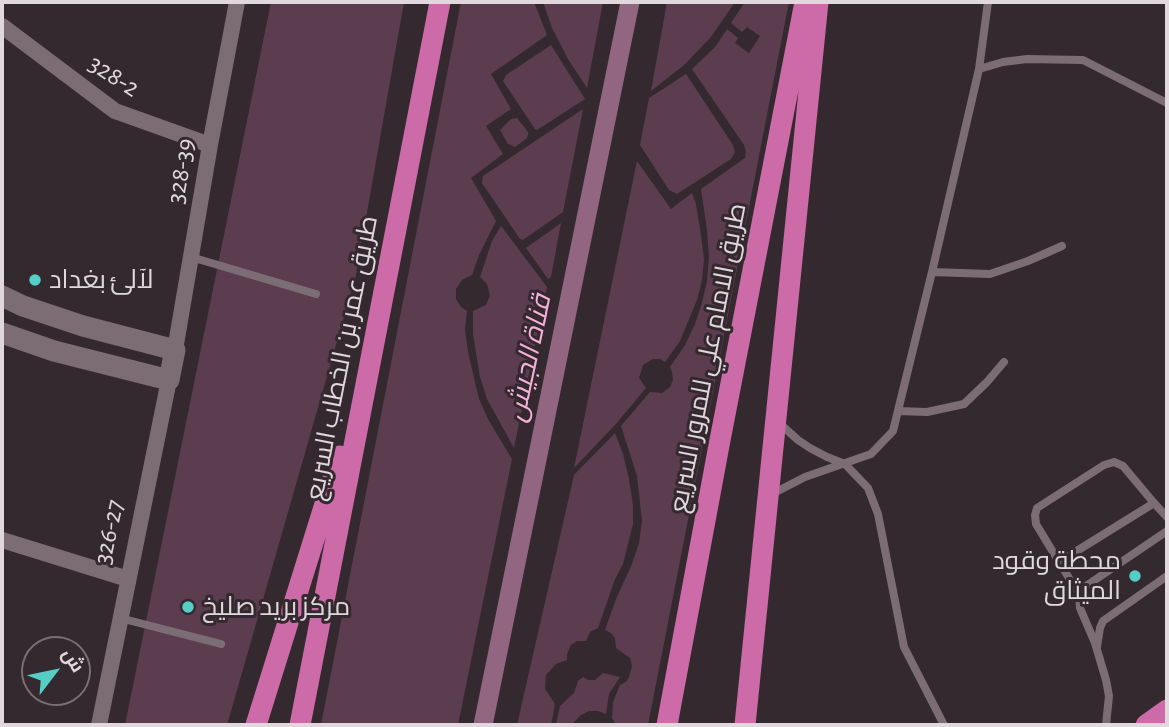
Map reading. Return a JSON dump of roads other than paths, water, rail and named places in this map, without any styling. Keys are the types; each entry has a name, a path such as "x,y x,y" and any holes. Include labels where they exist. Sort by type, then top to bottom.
{"highway":[{"name":"طريق عمر بن الخطاب السريع","path":"300,725 440,2"},
{"name":"طريق الامام علي للمرور السريع","path":"667,725 805,2"},
{"path":"745,725 818,2"},
{"path":"256,725 371,357"},
{"path":"1146,725 1167,710"}],"street":[{"name":"328-39","path":"175,350 237,2"},
{"name":"328-2","path":"2,26 115,111 210,145"},
{"path":"2,296 63,320 175,350"},
{"path":"2,333 54,351 169,380"},
{"name":"326-27","path":"99,725 175,350"},
{"path":"2,540 128,579"}],"lane":[{"path":"768,496 805,477 871,454 893,431 979,69 988,2"},
{"path":"979,69 1027,59 1083,60 1167,103"},
{"path":"932,272 990,274 1062,246"},
{"path":"191,257 316,294"},
{"path":"898,411 926,412 964,404 1004,362"},
{"path":"775,420 810,448 845,464 868,488 878,514 904,647 944,725"},
{"path":"1106,725 1109,696 1097,648 1080,608 1079,594 1036,524 1037,508 1104,465 1114,462 1123,466 1167,517"},
{"path":"1059,562 1154,503"},
{"path":"1079,594 1086,586 1167,531"},
{"path":"1097,648 1103,621 1167,576"},
{"path":"120,618 220,644"}],"waterway":[{"name":"قناة الجيش","path":"483,725 630,2"}],"place":[{"name":"لآلئ بغداد","path":"35,280"},
{"name":"محطة وقود الميثاق","path":"1135,576"},
{"name":"مركز بريد صليخ","path":"188,607"}]}
